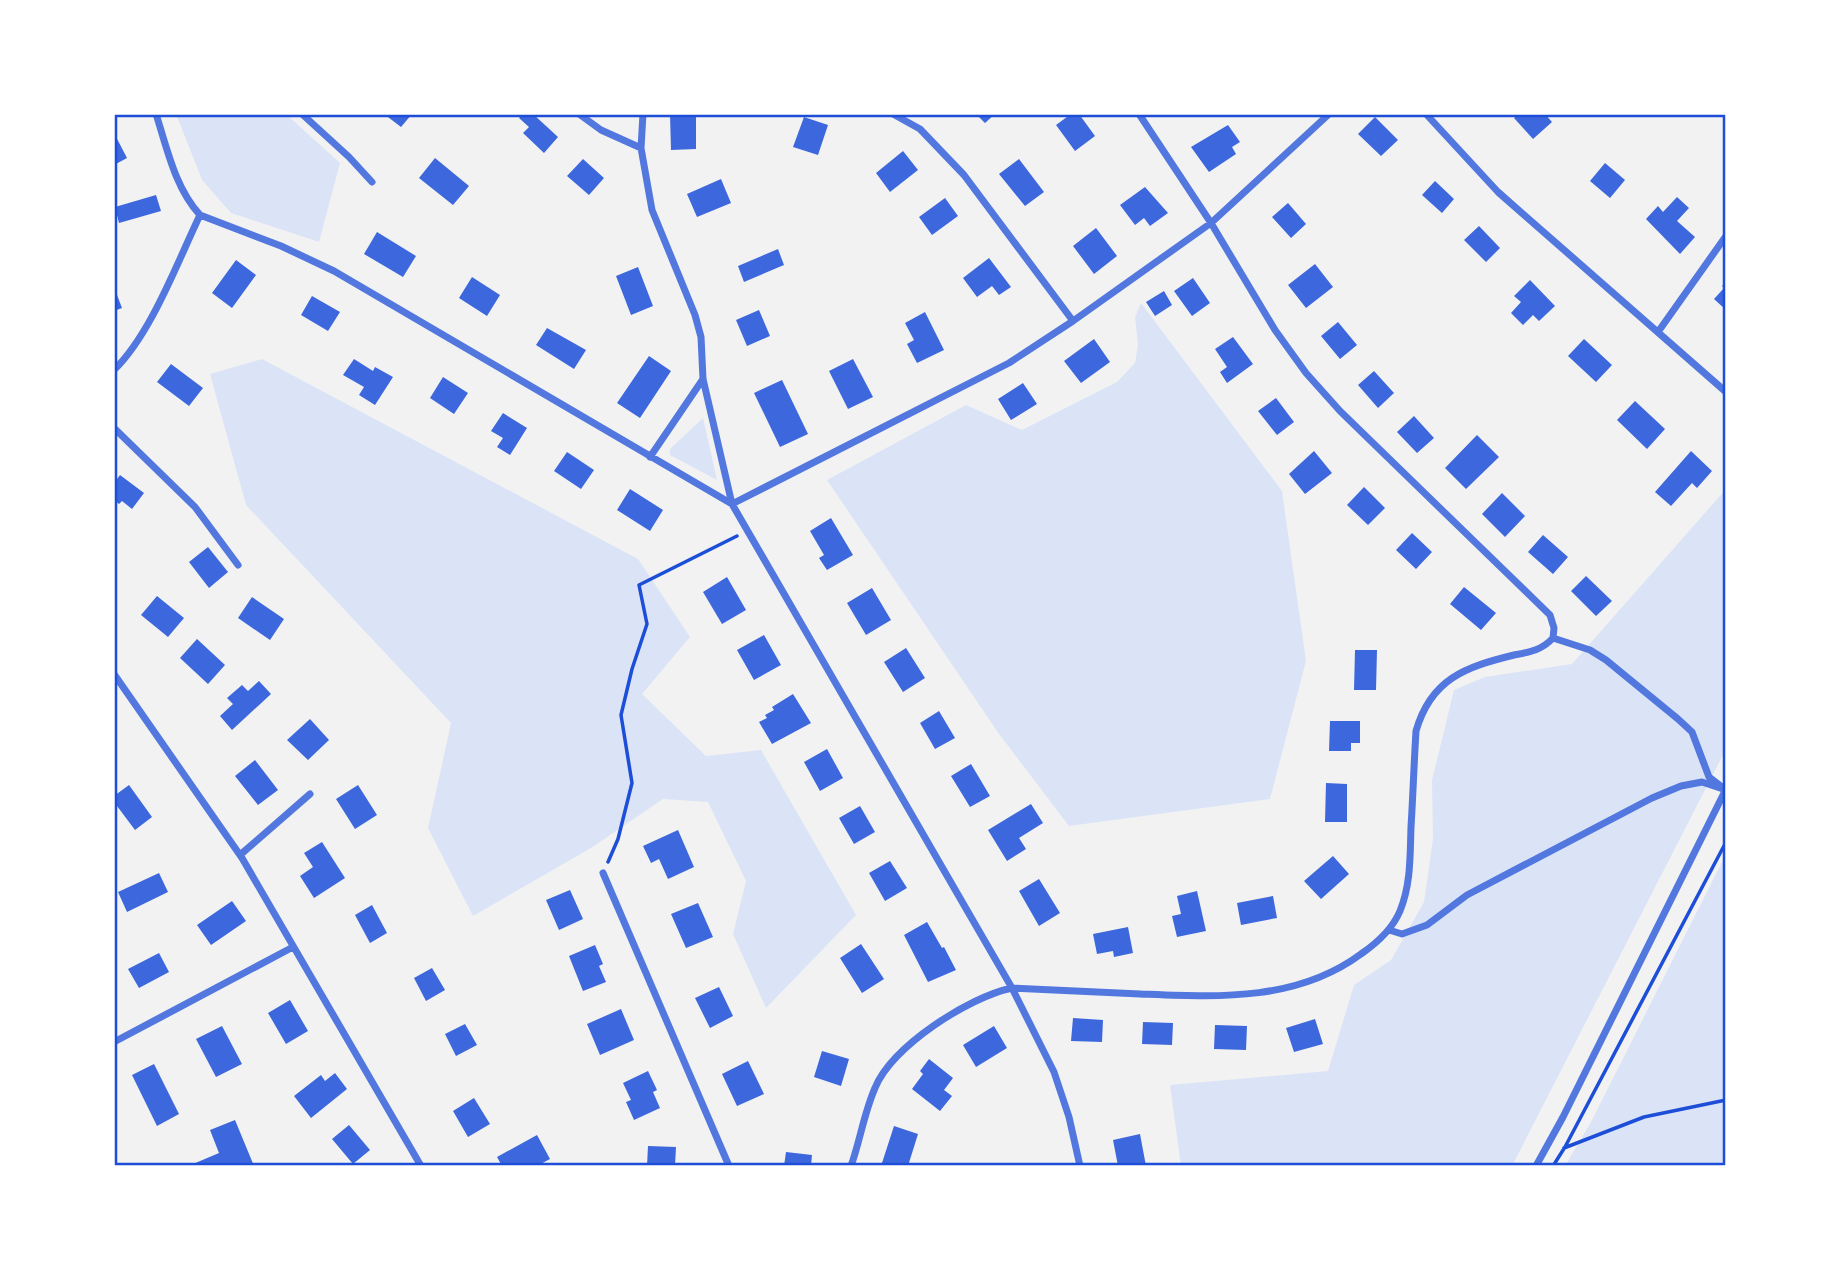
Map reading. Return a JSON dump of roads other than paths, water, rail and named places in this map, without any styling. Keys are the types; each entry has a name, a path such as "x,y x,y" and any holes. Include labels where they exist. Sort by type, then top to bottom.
{"street":[{"path":"156,114 179,184 188,203 200,215 281,246 334,271 732,504"},
{"path":"302,114 372,182"},
{"path":"579,114 601,130 641,148"},
{"path":"643,114 641,148 652,210 695,315 701,337 703,379 732,504 1012,988 1054,1072 1069,1117 1080,1166"},
{"path":"893,114 920,129 957,167 1073,321"},
{"path":"851,1166 875,1086 898,1056 923,1032 993,992 1012,988 1198,996 1250,994 1285,989 1317,980 1348,964 1389,930 1399,913 1408,884 1416,731 1422,711 1440,687 1455,675 1486,662 1543,648 1553,639 1554,628 1550,615 1340,411 1306,373 1275,330 1211,223 1139,114"},
{"path":"732,504 1009,363 1211,223 1329,114"},
{"path":"1426,114 1505,199 1726,392"},
{"path":"114,370 129,355 200,215"},
{"path":"1658,332 1726,236"},
{"path":"650,457 703,379"},
{"path":"114,428 195,508 238,565"},
{"path":"1553,639 1598,655 1678,719 1692,732 1709,777 1726,789"},
{"path":"114,674 240,855 421,1166"},
{"path":"1389,930 1402,934 1427,925 1467,895 1652,798 1681,786 1702,782 1726,789"},
{"path":"1536,1166 1726,789"},
{"path":"240,855 310,794"},
{"path":"603,873 729,1166"},
{"path":"114,1042 293,947"}]}
